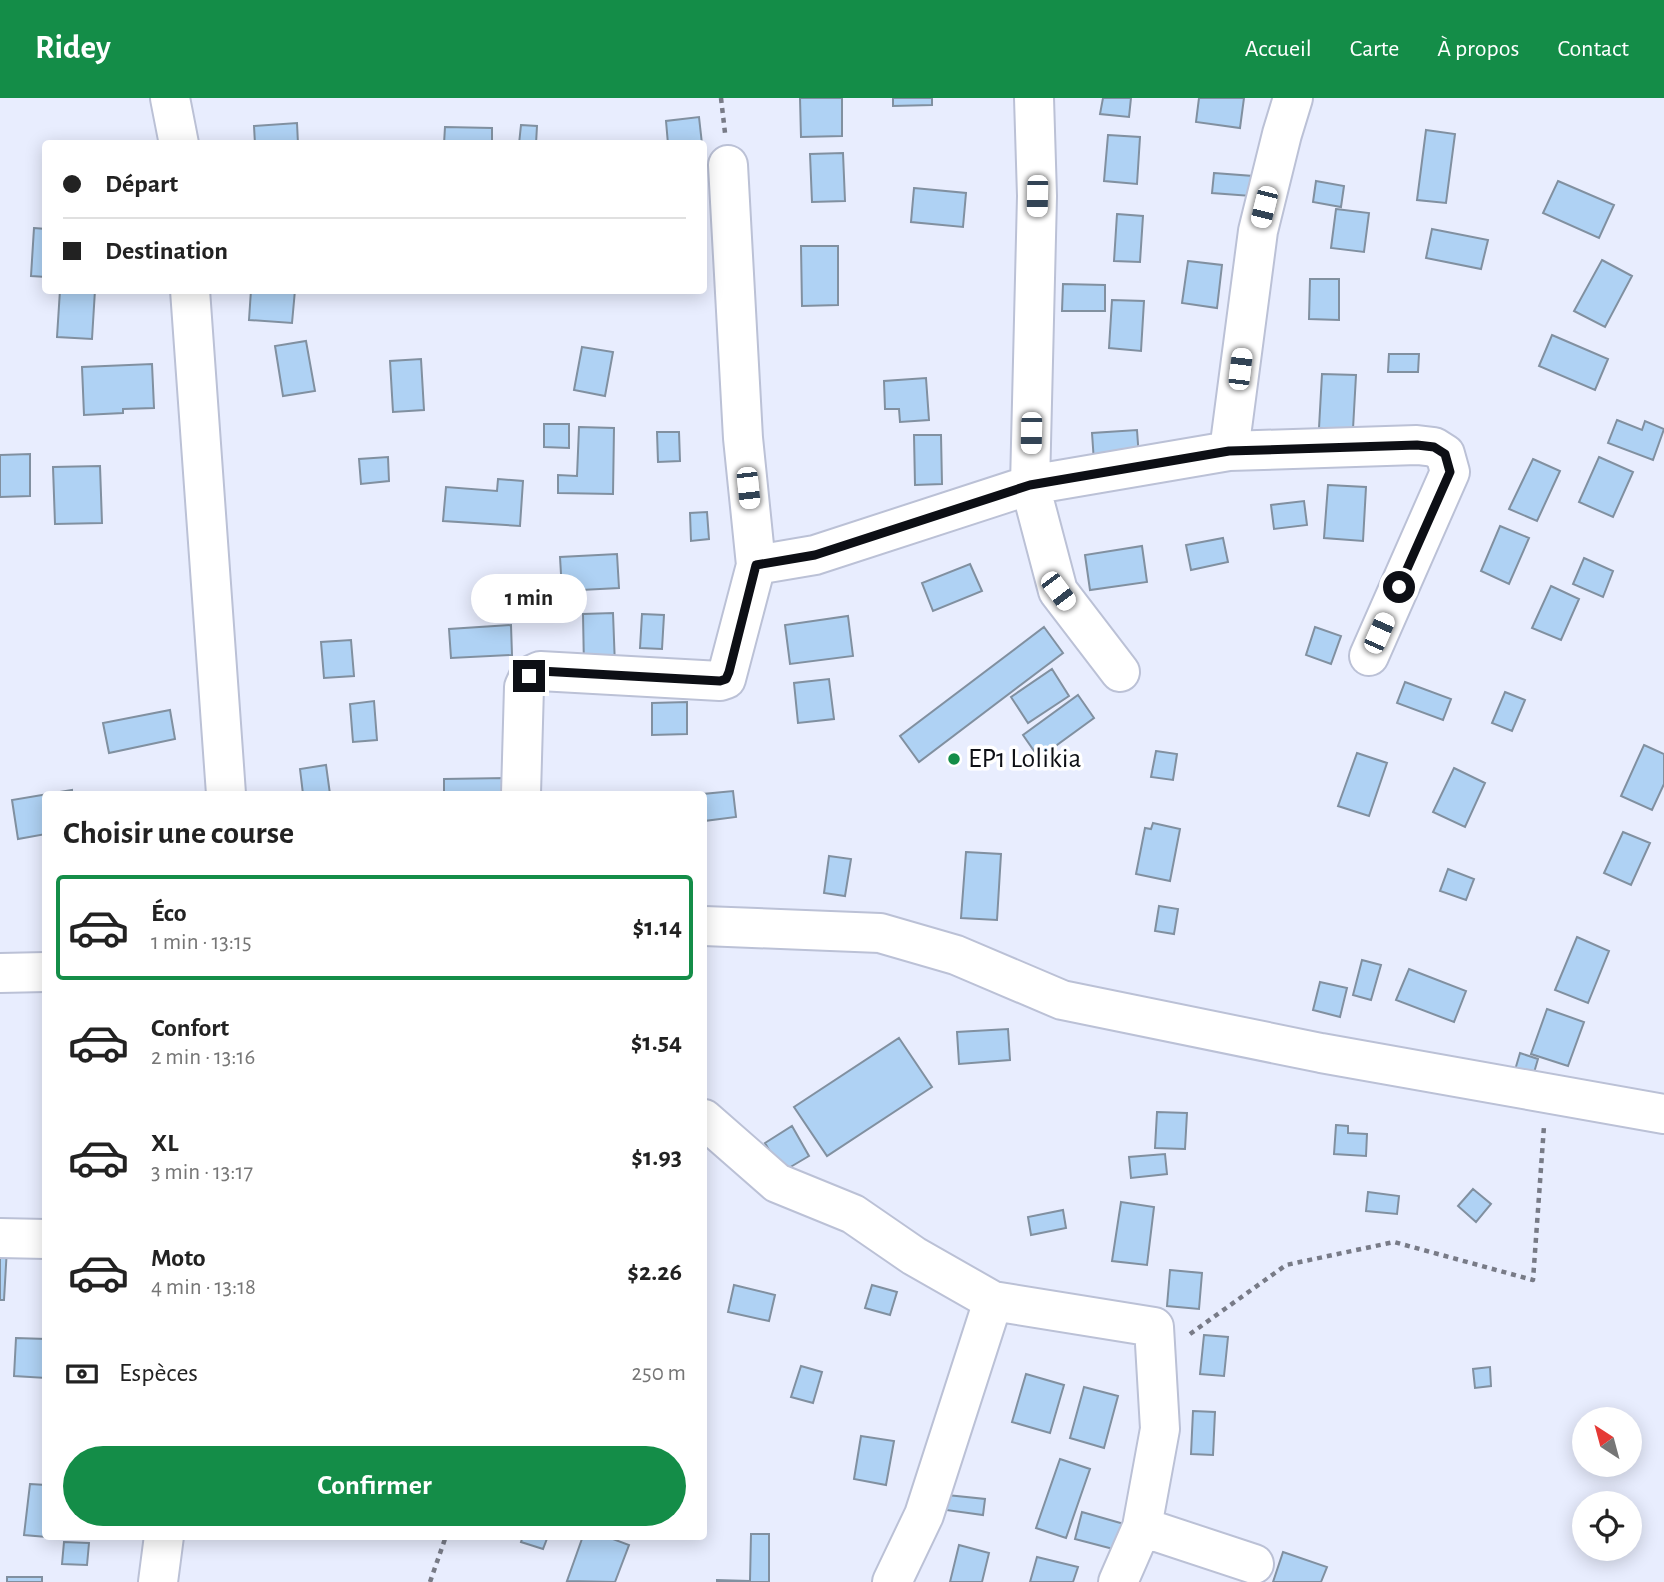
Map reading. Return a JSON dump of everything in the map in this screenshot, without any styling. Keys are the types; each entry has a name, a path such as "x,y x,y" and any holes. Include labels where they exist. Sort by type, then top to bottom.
{"street":[{"path":"170,98 178,140"},
{"path":"1034,98 1037,196 1030,485 1058,591 1120,672"},
{"path":"1229,451 1258,231 1293,98"},
{"path":"521,791 524,687 529,676 540,671 720,681 726,679 756,565 743,438 728,165"},
{"path":"190,294 226,791"},
{"path":"756,565 815,555 1030,485 1229,451 1417,445 1434,447 1445,454 1450,472 1369,656"},
{"path":"707,926 880,933 956,955 1062,1000 1321,1053 1664,1114"},
{"path":"0,973 42,972"},
{"path":"707,1122 777,1183 853,1214 914,1256 993,1301 1154,1327 1160,1429 1142,1527 1118,1582"},
{"path":"0,1238 42,1239"},
{"path":"892,1582 925,1514 993,1301"},
{"path":"1142,1527 1254,1564"},
{"path":"158,1582 163,1540"}],"path":[{"path":"1156,1359 1286,1265 1394,1242 1533,1280 1546,1093"},
{"path":"429,1582 445,1540"}],"building":[{"path":"800,98 842,98 842,136 801,137"},
{"path":"893,98 932,98 932,105 893,106"},
{"path":"1103,98 1131,98 1129,117 1100,114"},
{"path":"1199,98 1244,98 1240,128 1196,122"},
{"path":"699,117 702,140 668,140 666,121"},
{"path":"297,123 298,140 255,140 254,126"},
{"path":"521,125 537,126 536,140 519,140"},
{"path":"445,127 492,128 492,140 444,140"},
{"path":"1426,130 1455,134 1446,203 1417,200"},
{"path":"1108,135 1140,137 1137,184 1104,181"},
{"path":"843,153 845,201 812,202 810,154"},
{"path":"1214,173 1253,176 1251,196 1212,193"},
{"path":"1316,181 1344,186 1341,207 1313,202"},
{"path":"1558,181 1614,205 1599,238 1543,213"},
{"path":"914,188 966,193 963,227 911,222"},
{"path":"1336,209 1369,213 1364,252 1331,248"},
{"path":"1117,214 1143,216 1140,262 1114,261"},
{"path":"34,228 42,229 42,277 31,276"},
{"path":"1432,229 1488,240 1481,269 1426,258"},
{"path":"801,246 838,246 838,305 802,306"},
{"path":"1602,260 1632,276 1605,327 1574,311"},
{"path":"1188,261 1222,265 1217,308 1182,303"},
{"path":"1310,279 1339,279 1339,320 1309,319"},
{"path":"1063,284 1105,285 1105,311 1062,311"},
{"path":"60,294 95,294 92,339 57,337"},
{"path":"251,294 295,294 292,323 249,320"},
{"path":"1112,300 1144,301 1141,351 1109,348"},
{"path":"1552,335 1608,359 1595,390 1539,366"},
{"path":"306,341 315,391 283,396 275,346"},
{"path":"582,347 613,352 605,396 574,390"},
{"path":"1389,354 1419,354 1418,372 1388,372"},
{"path":"421,359 424,410 393,412 390,361"},
{"path":"152,364 154,408 84,415 82,367"},
{"path":"1322,374 1356,375 1353,429 1319,428"},
{"path":"926,378 929,420 900,422 899,409 885,409 884,381"},
{"path":"1617,420 1642,430 1645,421 1664,429 1653,460 1608,443"},
{"path":"544,424 569,424 569,448 544,447"},
{"path":"579,427 614,428 613,494 558,493 558,475 577,476"},
{"path":"1137,430 1139,458 1094,462 1092,433"},
{"path":"657,432 679,432 680,461 658,462"},
{"path":"914,435 941,435 942,484 915,485"},
{"path":"30,454 30,496 0,497 0,455"},
{"path":"388,457 389,481 361,484 359,459"},
{"path":"1599,457 1633,472 1613,517 1579,502"},
{"path":"1533,459 1560,471 1537,521 1509,509"},
{"path":"100,466 102,523 55,524 53,467"},
{"path":"498,479 523,481 520,526 443,521 446,487 497,491"},
{"path":"1328,485 1366,487 1363,541 1324,538"},
{"path":"1304,501 1307,525 1274,529 1271,505"},
{"path":"707,512 709,539 691,541 690,513"},
{"path":"1500,526 1529,538 1509,584 1481,571"},
{"path":"1223,538 1228,562 1191,570 1186,545"},
{"path":"1142,546 1147,582 1090,590 1085,555"},
{"path":"617,554 619,588 562,591 560,557"},
{"path":"1584,558 1613,571 1603,597 1573,584"},
{"path":"970,564 982,591 933,611 922,583"},
{"path":"1551,586 1579,599 1561,640 1532,628"},
{"path":"613,613 615,666 584,668 583,614"},
{"path":"642,614 664,615 662,649 640,648"},
{"path":"848,616 853,656 790,664 785,625"},
{"path":"511,625 512,655 451,658 449,629"},
{"path":"1044,627 1063,653 919,762 900,736"},
{"path":"1315,627 1341,636 1331,664 1306,655"},
{"path":"351,640 354,676 324,678 321,642"},
{"path":"1052,669 1069,696 1028,723 1011,697"},
{"path":"829,679 834,719 798,723 794,683"},
{"path":"1405,682 1451,699 1443,720 1397,703"},
{"path":"1505,692 1525,700 1512,731 1492,723"},
{"path":"1078,695 1094,718 1039,758 1023,735"},
{"path":"374,701 377,740 353,742 350,704"},
{"path":"687,702 687,734 652,735 652,703"},
{"path":"170,710 175,739 109,753 103,723"},
{"path":"1644,745 1664,754 1664,784 1652,810 1621,796"},
{"path":"1156,751 1177,754 1173,780 1151,777"},
{"path":"1357,753 1387,763 1369,816 1338,806"},
{"path":"326,765 330,791 303,791 300,769"},
{"path":"1454,768 1485,783 1465,827 1433,812"},
{"path":"506,778 507,791 444,791 444,779"},
{"path":"733,791 736,817 707,821 707,794"},
{"path":"42,795 42,835 18,839 12,800"},
{"path":"1153,823 1180,829 1170,881 1136,874 1145,828 1151,829"},
{"path":"1623,832 1650,843 1631,885 1604,873"},
{"path":"966,852 1001,854 997,920 961,918"},
{"path":"829,856 851,859 845,896 824,893"},
{"path":"1448,869 1474,879 1466,900 1440,891"},
{"path":"1159,906 1178,909 1174,934 1155,931"},
{"path":"1577,937 1609,951 1588,1003 1555,990"},
{"path":"1362,960 1381,965 1371,1000 1353,995"},
{"path":"1409,969 1466,991 1454,1022 1396,1000"},
{"path":"1320,982 1347,988 1340,1017 1313,1010"},
{"path":"1547,1009 1584,1022 1568,1066 1531,1054"},
{"path":"1008,1029 1010,1060 959,1064 957,1032"},
{"path":"899,1038 932,1087 827,1156 794,1107"},
{"path":"1520,1053 1538,1059 1533,1076 1515,1070"},
{"path":"1157,1112 1187,1113 1185,1149 1155,1148"},
{"path":"1336,1125 1348,1126 1348,1133 1367,1134 1366,1156 1334,1154"},
{"path":"792,1126 809,1156 782,1172 765,1143"},
{"path":"1165,1154 1167,1174 1131,1178 1129,1157"},
{"path":"1473,1189 1491,1204 1476,1222 1458,1206"},
{"path":"1368,1192 1399,1196 1397,1214 1366,1211"},
{"path":"1121,1202 1154,1207 1147,1265 1112,1261"},
{"path":"1063,1210 1066,1228 1031,1235 1028,1217"},
{"path":"0,1248 7,1248 4,1300 0,1300"},
{"path":"1170,1270 1202,1273 1199,1309 1167,1306"},
{"path":"734,1285 775,1295 769,1321 728,1312"},
{"path":"872,1285 897,1292 890,1315 865,1308"},
{"path":"1204,1335 1228,1337 1224,1376 1200,1374"},
{"path":"16,1338 42,1339 42,1378 14,1376"},
{"path":"801,1366 822,1372 813,1403 791,1397"},
{"path":"1490,1367 1491,1386 1475,1388 1473,1369"},
{"path":"1026,1374 1064,1385 1050,1433 1012,1422"},
{"path":"1084,1387 1118,1396 1104,1448 1070,1438"},
{"path":"1193,1411 1215,1412 1213,1455 1191,1454"},
{"path":"861,1436 894,1441 886,1485 854,1479"},
{"path":"1060,1459 1090,1469 1066,1538 1036,1528"},
{"path":"30,1484 42,1485 42,1537 24,1535"},
{"path":"947,1495 985,1499 983,1515 946,1510"},
{"path":"1082,1512 1124,1524 1117,1550 1075,1539"},
{"path":"751,1534 769,1534 769,1582 717,1582 750,1581"},
{"path":"522,1540 546,1540 543,1549 521,1542"},
{"path":"582,1540 616,1540 629,1545 615,1582 567,1581"},
{"path":"64,1542 89,1543 87,1565 62,1564"},
{"path":"959,1545 989,1553 982,1582 950,1582"},
{"path":"1283,1552 1327,1567 1321,1582 1273,1582"},
{"path":"1037,1557 1078,1567 1073,1582 1030,1582"},
{"path":"7,1577 42,1577 42,1582 7,1582"}],"place":[{"name":"EP1 Lolikia","path":"954,759"}],"route":[{"path":"529,676 540,671 720,681 726,679 729,672 756,565 815,555 1030,485 1229,451 1417,445 1434,447 1445,454 1450,472 1399,587"}]}
